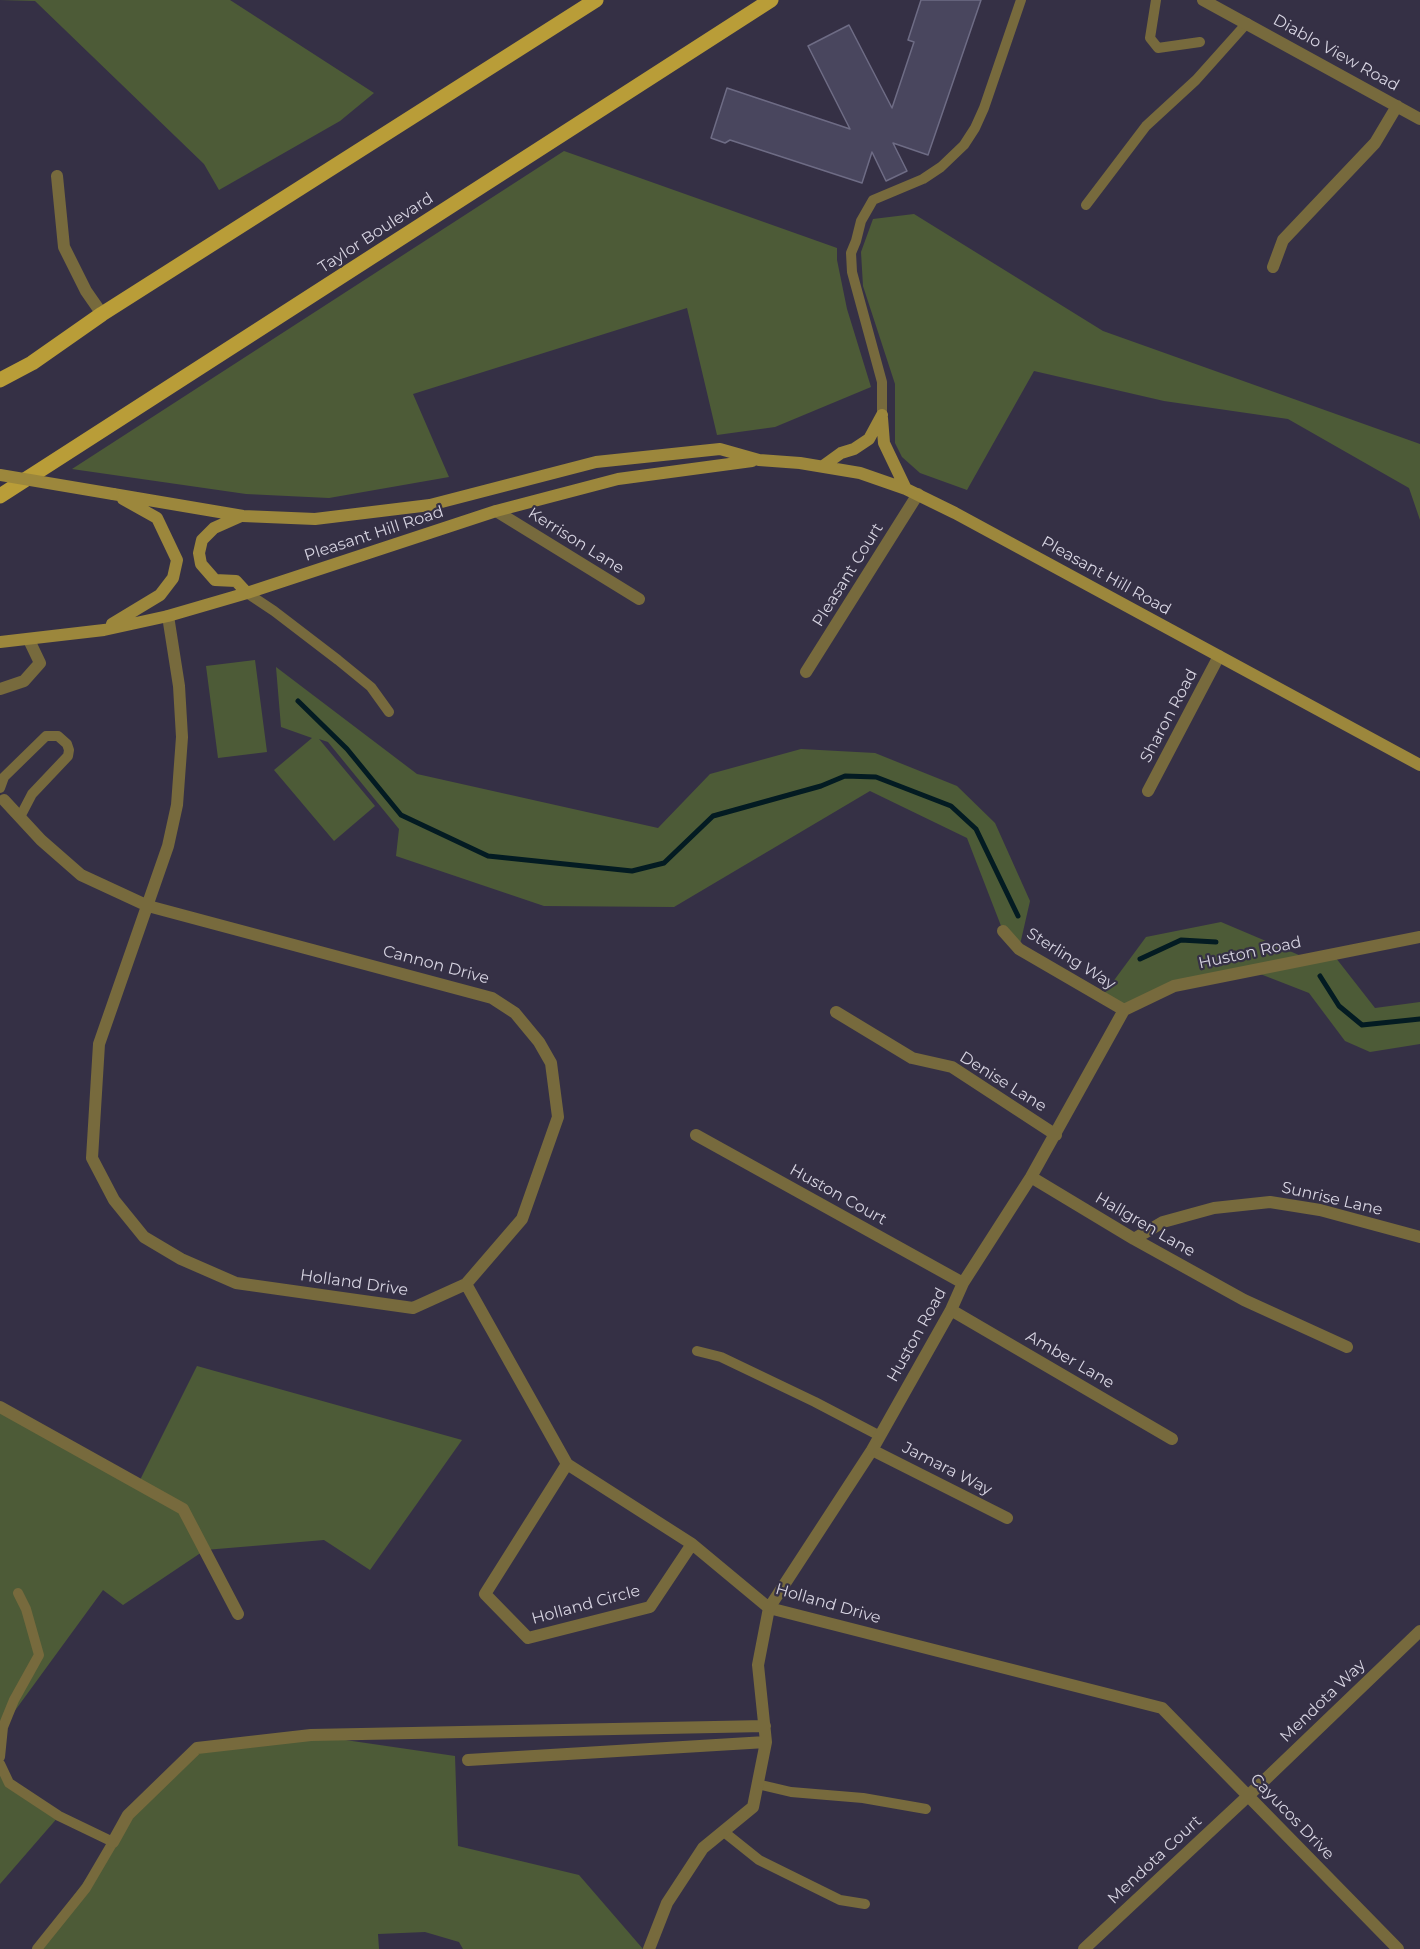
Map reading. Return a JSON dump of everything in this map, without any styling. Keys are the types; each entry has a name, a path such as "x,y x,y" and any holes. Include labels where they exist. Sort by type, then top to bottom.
{"main road":[{"path":"0,380 32,363 102,314 596,0"},
{"name":"Taylor Boulevard","path":"0,496 771,0"},
{"path":"823,466 841,453 854,449 869,439 882,415"},
{"path":"882,415 884,443 912,492"},
{"name":"Pleasant Hill Road","path":"0,475 243,516 315,519 430,505 596,462 720,449 759,460 823,466 860,473 912,492 1420,765"},
{"name":"Pleasant Hill Road","path":"0,642 104,630 168,616 496,511 618,479 759,460"},
{"path":"104,630 160,595 173,578 177,560 157,518 113,494"},
{"path":"243,516 214,528 202,540 200,553 201,564 215,580 236,581 247,592"}],"street":[{"name":"Diablo View Road","path":"1203,0 1420,119"},
{"path":"1273,267 1283,240 1375,143 1397,106"},
{"path":"57,176 64,247 86,291 102,314"},
{"name":"Pleasant Court","path":"806,672 912,492"},
{"name":"Kerrison Lane","path":"496,511 639,599"},
{"name":"Holland Drive","path":"168,616 179,686 182,737 177,805 168,846 99,1044 92,1158 114,1200 144,1237 181,1260 236,1283 413,1308 466,1284 567,1464 692,1544 770,1608 1162,1708"},
{"path":"0,689 24,681 40,663 29,640"},
{"name":"Sharon Road","path":"1148,791 1219,656"},
{"name":"Cannon Drive","path":"1,793 41,840 81,875 148,906 492,998 514,1013 539,1041 550,1064 558,1117 522,1219 466,1284"},
{"name":"Sterling Way","path":"1003,931 1019,949 1124,1010"},
{"name":"Huston Road","path":"649,1949 667,1903 703,1848 753,1807 766,1742 758,1665 770,1608 872,1450 951,1310 963,1283 1056,1135 1124,1010 1174,986 1420,937"},
{"name":"Denise Lane","path":"836,1012 912,1058 952,1067 1056,1135"},
{"name":"Huston Court","path":"696,1136 963,1283"},
{"name":"Hallgren Lane","path":"1031,1177 1134,1239 1244,1300 1347,1347"},
{"name":"Sunrise Lane","path":"1134,1239 1163,1222 1214,1208 1270,1202 1320,1210 1420,1237"},
{"name":"Amber Lane","path":"951,1310 1172,1439"},
{"path":"0,1407 183,1509 238,1614"},
{"name":"Jamara Way","path":"872,1450 1007,1518"},
{"name":"Holland Circle","path":"567,1464 485,1594 528,1638 650,1606 692,1544"},
{"name":"Mendota Way","path":"1248,1796 1420,1631"},
{"name":"Cayucos Drive","path":"1162,1708 1398,1949"},
{"path":"113,1842 128,1815 197,1748 311,1735 765,1726"},
{"path":"468,1760 766,1742"},
{"name":"Mendota Court","path":"1084,1949 1248,1796"}],"lane":[{"path":"882,415 882,382 852,272 850,253 861,221 873,200 923,179 941,167 964,145 975,128 1021,0"},
{"path":"1156,0 1150,38 1158,48 1200,42"},
{"path":"1086,205 1146,126 1196,80 1247,23"},
{"path":"247,592 371,687 389,712"},
{"path":"1,793 4,777 46,736 58,736 67,744 68,756 32,794 20,817"},
{"path":"697,1351 721,1357 879,1436"},
{"path":"0,1757 3,1727 14,1700 39,1655 26,1609 18,1593"},
{"path":"0,1764 9,1783 59,1816 113,1842 86,1888 37,1949"},
{"path":"758,1784 791,1792 863,1798 926,1809"},
{"path":"724,1832 759,1860 840,1900 865,1904"}],"green space":[{"path":"0,0 230,0 374,93 340,121 219,190 204,164 35,1"},
{"path":"564,151 837,248 837,260 847,309 871,387 775,427 717,435 687,308 413,394 449,477 329,498 246,494 72,469"},
{"path":"914,214 1103,331 1420,444 1420,520 1409,488 1288,419 1164,401 1034,371 967,490 920,473 902,457 895,443 895,384 863,286 861,252 873,219"},
{"path":"255,660 267,752 218,758 206,666"},
{"path":"276,667 417,774 658,828 710,774 801,749 875,753 957,786 995,823 1030,901 1019,949 1003,931 967,838 870,791 674,907 544,906 396,856 399,829 328,742 319,739 375,806 334,841 274,770 312,738 281,727"},
{"path":"1221,922 1306,958 1332,953 1375,1008 1420,1002 1420,1044 1370,1052 1345,1041 1309,993 1250,970 1174,986 1124,1010 1101,998 1146,937"},
{"path":"197,1366 462,1440 370,1570 324,1540 205,1550 123,1605 103,1590 3,1727 0,1757 0,1407 138,1484"},
{"path":"311,1735 455,1756 458,1846 579,1875 643,1949 463,1949 459,1942 425,1932 378,1934 379,1949 35,1949 113,1842 128,1815 197,1748"},
{"path":"0,1764 9,1783 59,1816 0,1884"}],"building":[{"path":"921,0 981,0 928,155 893,143 907,171 886,181 872,152 862,183 730,140 725,143 711,138 727,88 850,129 808,46 849,25 892,108 914,42 908,40"}],"waterway":[{"path":"298,701 347,749 401,815 488,856 632,871 664,863 713,816 821,786 845,776 876,777 951,806 976,829 1018,916"},
{"path":"1140,959 1181,940 1216,942"},
{"path":"1320,976 1339,1006 1362,1025 1420,1019"}]}
